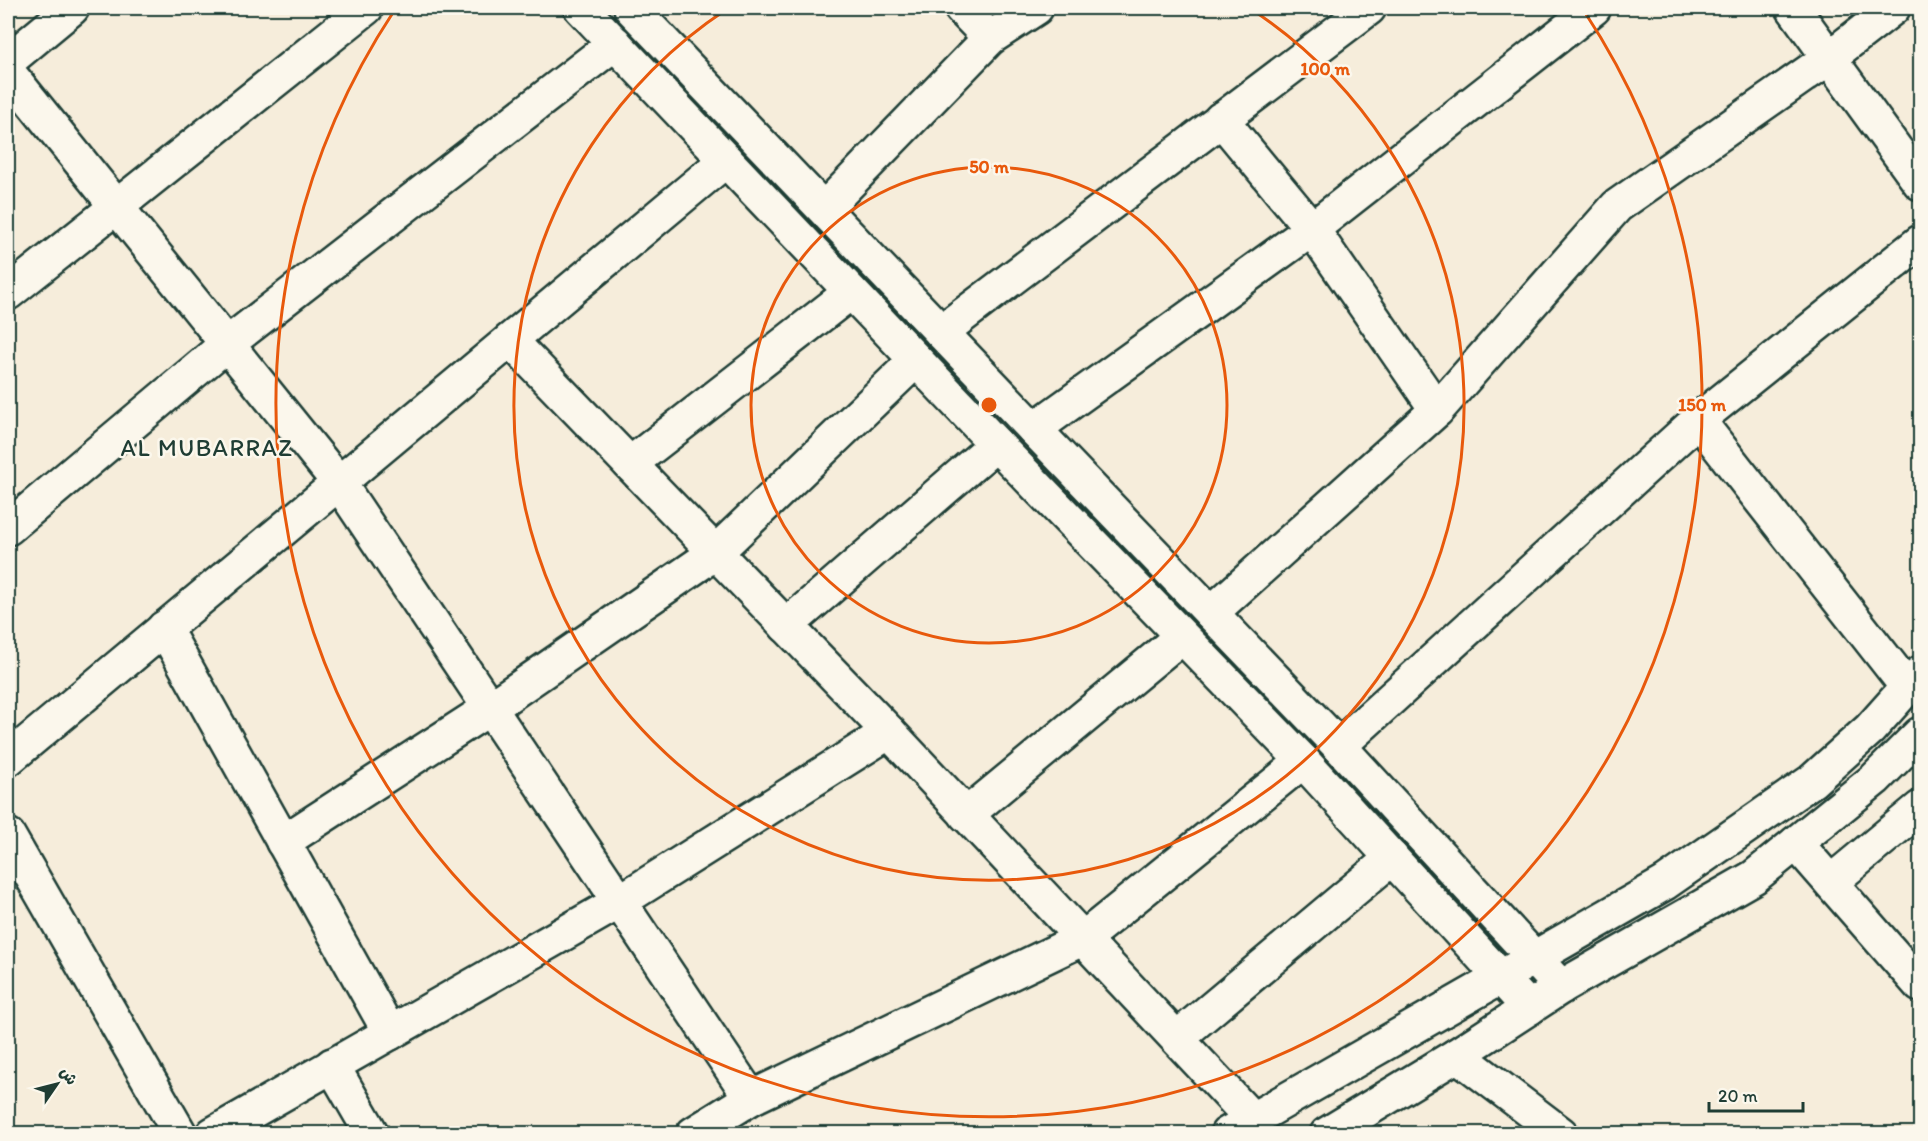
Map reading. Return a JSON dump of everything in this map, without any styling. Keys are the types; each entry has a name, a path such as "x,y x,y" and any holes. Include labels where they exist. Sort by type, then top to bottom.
{"street":[{"path":"8,61 72,8"},
{"path":"8,293 366,8"},
{"path":"581,8 1181,637 1303,761 1529,1008"},
{"path":"631,8 1339,746 1561,987"},
{"path":"961,8 990,38"},
{"path":"824,209 990,38 1036,8"},
{"path":"941,332 1369,8"},
{"path":"1034,429 1312,229 1594,8"},
{"path":"1793,8 1920,183"},
{"path":"1211,613 1437,410 1617,206 1830,57 1893,8"},
{"path":"8,528 226,344 615,43"},
{"path":"8,72 339,483 751,1098"},
{"path":"1221,119 1312,229 1437,410"},
{"path":"8,759 726,160"},
{"path":"1339,746 1698,420 1920,242"},
{"path":"630,464 851,292"},
{"path":"510,340 890,732 1177,1038 1240,1127 1665,883 1812,781 1870,729 1914,680 1698,420"},
{"path":"283,842 490,708 716,553 916,360"},
{"path":"786,626 996,444"},
{"path":"164,628 390,1033"},
{"path":"966,815 1181,637"},
{"path":"213,1134 619,902 890,732"},
{"path":"1327,1134 1457,1055 1561,987 1754,877 1875,779 1920,734"},
{"path":"693,1134 751,1098 1084,938 1303,761"},
{"path":"1830,882 1920,808"},
{"path":"8,835 180,1134"},
{"path":"1796,843 1920,985"},
{"path":"1177,1038 1392,858"},
{"path":"1457,1055 1561,1134"},
{"path":"332,1065 372,1134"}],"district":[{"name":"AL MUBARRAZ","path":"207,448"}]}
